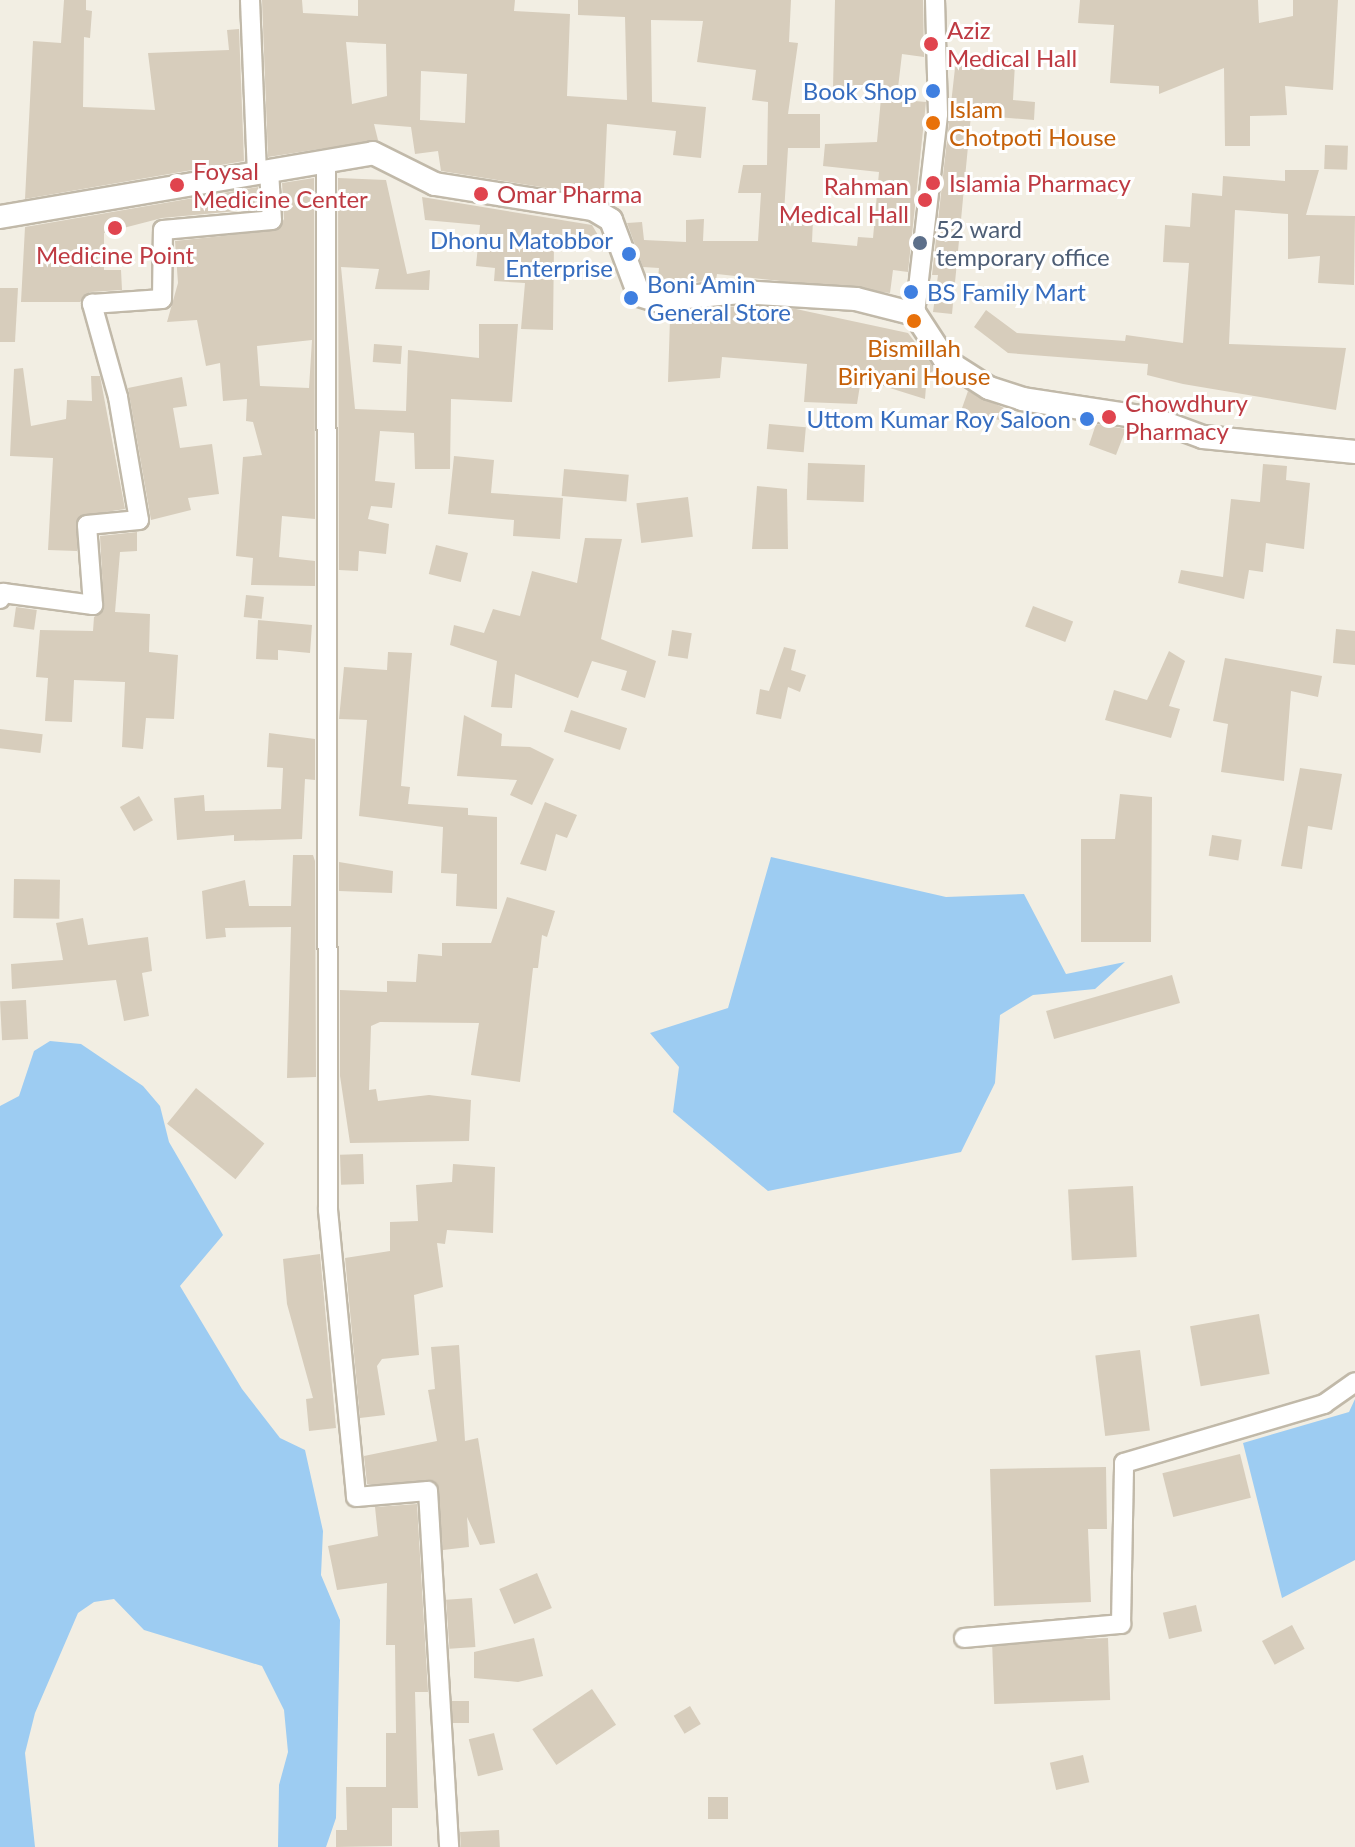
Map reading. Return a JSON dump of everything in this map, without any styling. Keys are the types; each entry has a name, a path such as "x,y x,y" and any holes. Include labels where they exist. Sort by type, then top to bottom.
{"street":[{"path":"0,599 3,593 93,605 87,525 139,520 118,397 92,304 162,299 163,230 272,220 263,172 250,0"},
{"path":"935,0 938,114 915,314 945,360 989,388 1022,399 1154,419 1203,437 1355,452"},
{"path":"0,217 373,153 435,184 593,209 611,220 639,295 655,300 792,292 915,314"},
{"path":"326,161 328,1210 356,1497 428,1491 449,1847"},
{"path":"964,1638 1121,1624 1124,1463 1324,1404 1355,1382"}],"water":[{"path":"771,857 946,897 1024,894 1066,974 1125,962 1095,989 1033,995 1000,1015 995,1083 961,1152 768,1191 673,1112 679,1067 650,1033 728,1008"},
{"path":"50,1041 81,1044 143,1086 160,1106 169,1142 223,1235 180,1286 242,1389 280,1438 305,1450 323,1531 321,1575 340,1620 336,1818 326,1847 278,1847 279,1785 288,1752 284,1710 262,1666 144,1630 114,1599 94,1602 78,1613 35,1713 25,1753 35,1847 0,1847 0,1106 19,1096 34,1051"},
{"path":"1355,1399 1355,1560 1282,1598 1243,1443 1349,1412"}],"building":[{"path":"64,0 86,0 86,10 92,11 90,38 84,37 83,107 155,110 148,53 229,50 227,30 239,29 244,161 25,199 33,41 61,43"},
{"path":"262,0 302,0 303,13 358,16 358,0 515,0 514,11 570,14 567,96 627,100 625,17 578,15 578,0 791,0 789,42 798,43 788,114 820,114 820,148 788,148 784,213 813,219 812,242 857,246 858,237 873,238 879,172 823,166 825,144 877,142 881,98 926,102 908,272 893,270 890,293 717,274 716,280 676,284 658,278 659,268 643,267 627,223 642,222 644,240 686,242 686,220 704,219 703,241 758,241 761,193 738,193 743,165 767,165 768,102 752,100 756,70 697,62 703,21 651,20 652,102 706,107 701,158 673,155 676,131 607,124 604,191 572,192 441,171 438,151 415,154 411,127 374,124 378,140 268,157","holes":["346,42 386,44 387,96 352,104","421,71 467,74 465,123 420,120"]},
{"path":"835,0 923,0 924,57 902,54 898,88 833,88"},
{"path":"1080,0 1258,0 1259,23 1293,16 1293,0 1338,0 1333,90 1285,86 1287,115 1250,116 1250,146 1225,146 1224,68 1159,94 1159,86 1110,83 1114,25 1078,23"},
{"path":"956,59 1015,63 1013,100 1035,102 1034,120 971,115 952,314 933,312 938,275 932,275"},
{"path":"1325,145 1348,146 1347,170 1324,169"},
{"path":"1285,170 1319,170 1306,215 1355,216 1354,285 1318,283 1320,256 1288,259 1288,214 1235,210 1229,344 1346,348 1336,410 1183,384 1147,375 1148,364 1008,353 974,327 986,310 1017,333 1125,341 1126,335 1183,343 1189,263 1163,262 1165,225 1190,227 1192,193 1222,196 1223,176 1285,181"},
{"path":"314,178 315,519 282,516 279,557 315,561 315,586 251,585 253,558 236,556 243,457 262,455 253,422 246,421 247,399 223,401 220,363 206,366 197,320 167,322 178,283 175,241 278,230 284,219 282,183","holes":["312,340 309,388 260,386 257,346"]},
{"path":"338,178 386,180 407,274 430,270 429,290 375,289 379,269 341,267 355,409 406,411 408,350 479,358 479,324 518,324 512,402 451,399 450,469 415,469 414,433 380,431 375,481 395,483 392,508 371,506 368,519 389,524 386,554 359,551 358,571 339,570"},
{"path":"258,187 259,209 162,218 104,233 104,270 121,270 122,290 90,292 80,302 21,302 25,227"},
{"path":"422,197 592,225 608,252 554,243 553,330 521,329 525,283 494,281 495,268 476,266 480,225 425,220"},
{"path":"0,288 18,288 15,342 0,342"},
{"path":"741,306 796,309 908,333 936,370 927,374 925,399 861,379 857,404 804,402 807,364 722,357 720,378 668,382 670,318 705,320 705,309"},
{"path":"374,344 402,346 401,364 373,362"},
{"path":"23,368 31,426 66,419 67,400 92,401 91,376 100,376 125,509 80,516 77,551 48,550 53,458 10,456 14,369"},
{"path":"182,377 187,406 173,408 180,448 212,444 219,494 188,498 191,510 151,520 128,388"},
{"path":"968,391 1004,408 999,420 961,411"},
{"path":"769,424 806,427 804,452 767,449"},
{"path":"1096,424 1126,429 1116,455 1089,445"},
{"path":"454,456 494,460 491,493 563,498 560,539 513,536 514,520 448,514"},
{"path":"808,463 865,465 864,502 807,500"},
{"path":"1263,464 1287,466 1286,480 1310,483 1304,549 1266,543 1263,572 1249,570 1244,599 1178,583 1181,570 1223,577 1231,499 1260,502"},
{"path":"564,469 629,475 626,502 562,496"},
{"path":"757,486 787,489 788,549 752,549"},
{"path":"688,497 693,537 641,543 636,503"},
{"path":"137,532 137,551 120,552 115,612 150,614 149,652 178,655 174,719 146,718 143,749 122,747 125,682 74,680 72,722 45,721 48,678 36,677 40,630 93,631 94,617 104,610 100,536"},
{"path":"585,538 622,539 601,639 656,661 645,698 621,690 627,671 592,661 578,698 515,674 512,708 491,707 497,661 450,645 454,625 484,633 493,609 520,616 532,571 577,583"},
{"path":"436,545 468,553 461,582 429,574"},
{"path":"246,595 264,597 262,619 244,617"},
{"path":"1033,606 1073,621 1065,642 1025,627"},
{"path":"16,607 37,610 34,630 13,627"},
{"path":"258,620 312,625 310,653 278,650 278,660 256,659"},
{"path":"1336,629 1355,631 1355,665 1333,663"},
{"path":"672,630 692,633 688,659 668,656"},
{"path":"784,647 796,650 791,670 806,675 800,692 788,687 781,719 756,714 760,689 769,691"},
{"path":"1169,651 1185,661 1169,706 1180,709 1171,738 1105,720 1114,690 1147,700"},
{"path":"388,652 412,653 401,786 410,787 408,804 468,808 468,815 497,817 497,909 456,906 457,874 441,873 443,827 359,816 367,720 339,719 344,667 387,670"},
{"path":"1225,658 1322,676 1318,697 1291,691 1284,781 1221,772 1228,724 1213,721"},
{"path":"571,710 627,728 620,750 564,732"},
{"path":"464,715 502,734 501,746 530,747 554,759 532,805 510,795 517,780 457,776"},
{"path":"0,729 43,734 40,753 0,748"},
{"path":"269,733 315,739 315,780 305,779 302,839 234,841 234,835 177,840 174,798 204,795 205,811 281,809 283,768 267,767"},
{"path":"1300,768 1342,774 1332,830 1308,826 1302,869 1281,866"},
{"path":"1120,794 1152,797 1151,942 1081,942 1081,839 1115,839"},
{"path":"139,796 153,820 134,831 120,807"},
{"path":"545,802 577,815 567,838 556,834 546,871 520,864"},
{"path":"1212,835 1242,840 1238,860 1209,856"},
{"path":"293,855 313,855 315,861 316,1077 287,1078 291,927 225,928 226,937 206,939 202,891 245,880 249,906 291,906"},
{"path":"339,862 393,871 392,893 339,891"},
{"path":"14,879 60,880 59,919 13,918"},
{"path":"507,897 555,911 547,937 542,935 538,968 533,968 520,1082 471,1075 479,1023 380,1022 371,1026 369,1090 376,1089 378,1101 429,1095 471,1100 469,1141 350,1143 340,1076 340,990 387,992 387,981 416,982 418,954 442,956 442,943 491,943"},
{"path":"83,918 88,945 148,937 152,971 142,973 149,1016 124,1021 116,980 12,989 11,964 63,960 56,923"},
{"path":"1172,975 1180,1003 1054,1039 1046,1011"},
{"path":"26,1000 28,1039 2,1040 0,1001"},
{"path":"196,1088 264,1143 235,1179 167,1124"},
{"path":"363,1154 364,1184 341,1185 340,1155"},
{"path":"453,1164 495,1167 493,1233 447,1230 445,1244 437,1243 443,1287 414,1295 419,1355 382,1359 377,1366 385,1415 360,1418 345,1258 390,1251 390,1222 418,1221 416,1185 452,1182"},
{"path":"1133,1186 1137,1257 1072,1260 1068,1189"},
{"path":"320,1254 336,1428 309,1431 306,1399 313,1398 287,1304 283,1259"},
{"path":"1259,1314 1270,1374 1201,1386 1190,1326"},
{"path":"459,1345 465,1441 478,1438 495,1543 480,1545 467,1517 469,1547 443,1550 437,1484 367,1484 364,1456 437,1441 428,1390 435,1389 431,1347"},
{"path":"1140,1350 1150,1430 1105,1436 1095,1355"},
{"path":"1240,1454 1251,1498 1173,1517 1162,1473"},
{"path":"1106,1467 1107,1529 1088,1529 1091,1602 994,1606 990,1469"},
{"path":"417,1504 428,1692 415,1692 418,1808 392,1808 392,1846 336,1847 336,1830 347,1830 346,1787 386,1787 386,1733 396,1733 395,1645 386,1645 387,1583 337,1590 328,1546 378,1536 375,1507"},
{"path":"537,1573 552,1608 514,1624 499,1589"},
{"path":"472,1598 475,1647 449,1649 446,1600"},
{"path":"1196,1605 1202,1631 1169,1639 1163,1613"},
{"path":"1292,1625 1305,1649 1275,1665 1262,1641"},
{"path":"534,1638 543,1676 518,1682 474,1678 474,1652"},
{"path":"1108,1638 1110,1700 994,1704 992,1642"},
{"path":"592,1689 616,1725 556,1765 532,1729"},
{"path":"452,1701 469,1701 469,1723 452,1723"},
{"path":"690,1706 701,1724 685,1734 674,1716"},
{"path":"494,1733 503,1770 478,1776 469,1739"},
{"path":"1083,1755 1089,1782 1056,1790 1050,1763"},
{"path":"708,1797 728,1797 728,1819 708,1819"},
{"path":"499,1830 500,1847 461,1847 460,1832"}],"place":[{"name":"Aziz Medical Hall","path":"931,44"},
{"name":"Book Shop","path":"933,91"},
{"name":"Islam Chotpoti House","path":"933,123"},
{"name":"Islamia Pharmacy","path":"933,183"},
{"name":"Foysal Medicine Center","path":"177,185"},
{"name":"Omar Pharma","path":"481,194"},
{"name":"Rahman Medical Hall","path":"925,200"},
{"name":"Medicine Point","path":"115,228"},
{"name":"52 ward temporary office","path":"920,243"},
{"name":"Dhonu Matobbor Enterprise","path":"629,254"},
{"name":"BS Family Mart","path":"911,292"},
{"name":"Boni Amin General Store","path":"631,298"},
{"name":"Bismillah Biriyani House","path":"914,321"},
{"name":"Chowdhury Pharmacy","path":"1109,417"},
{"name":"Uttom Kumar Roy Saloon","path":"1087,419"}]}
